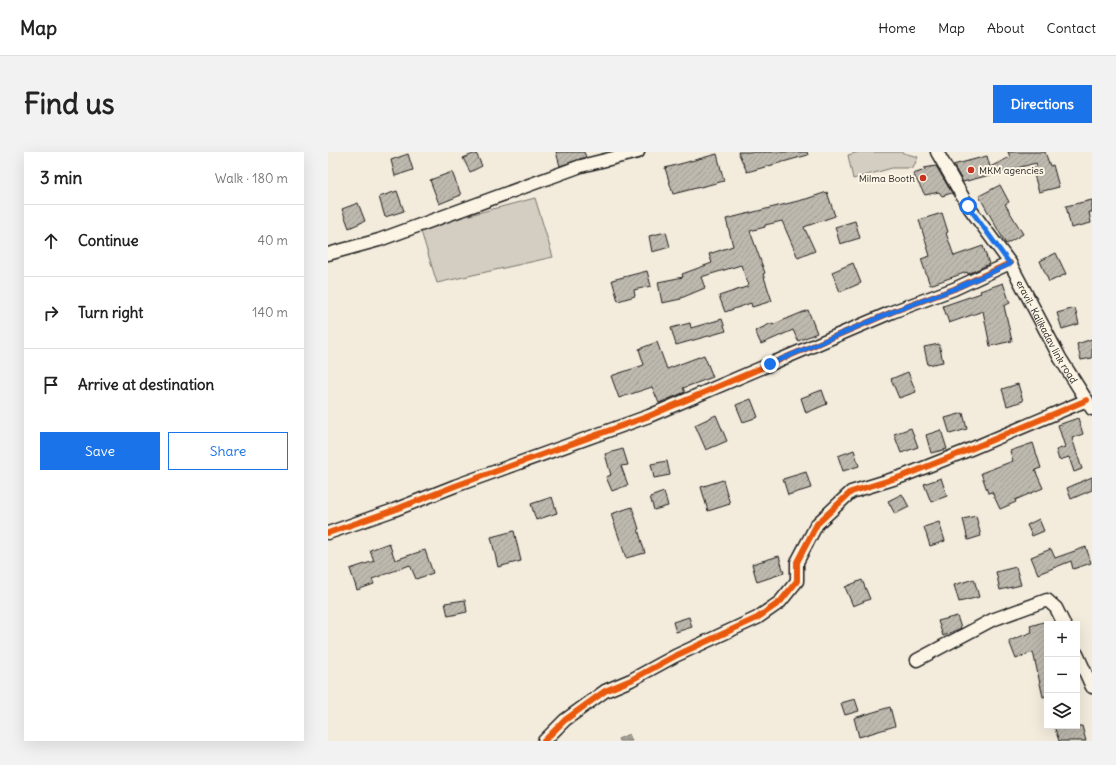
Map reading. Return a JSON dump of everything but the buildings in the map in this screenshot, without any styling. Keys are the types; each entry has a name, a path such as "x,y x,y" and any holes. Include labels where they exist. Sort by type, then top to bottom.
{"street":[{"path":"328,254 379,240 581,166 638,152"},
{"name":"eravil- Kalikadav link road","path":"938,152 968,206 1010,264 1060,358 1089,405"},
{"path":"328,533 649,416 892,312 954,289 1010,264"},
{"path":"544,741 565,720 605,691 631,680 674,656 757,618 780,602 797,582 797,562 817,524 851,492 903,476 1089,405"},
{"path":"917,660 992,620 1047,600 1056,608 1062,621"},
{"path":"1078,657 1092,687"}],"shaded area":[{"path":"859,152 900,152 918,157 913,168 892,168 853,179 848,155"},
{"path":"535,198 553,257 437,283 420,228"}],"water":[{"path":"629,734 632,741 619,741 618,739"}],"cycle path":[{"path":"328,533 649,416 892,312 954,289 1010,263"},
{"path":"544,741 565,720 605,691 631,680 675,656 757,618 780,602 797,581 797,562 817,524 851,492 903,476 1087,400"}],"place":[{"name":"MKM agencies","path":"971,170"},
{"name":"Milma Booth","path":"923,178"}],"route":[{"path":"770,364 892,312 954,289 1010,264 968,206"}]}
